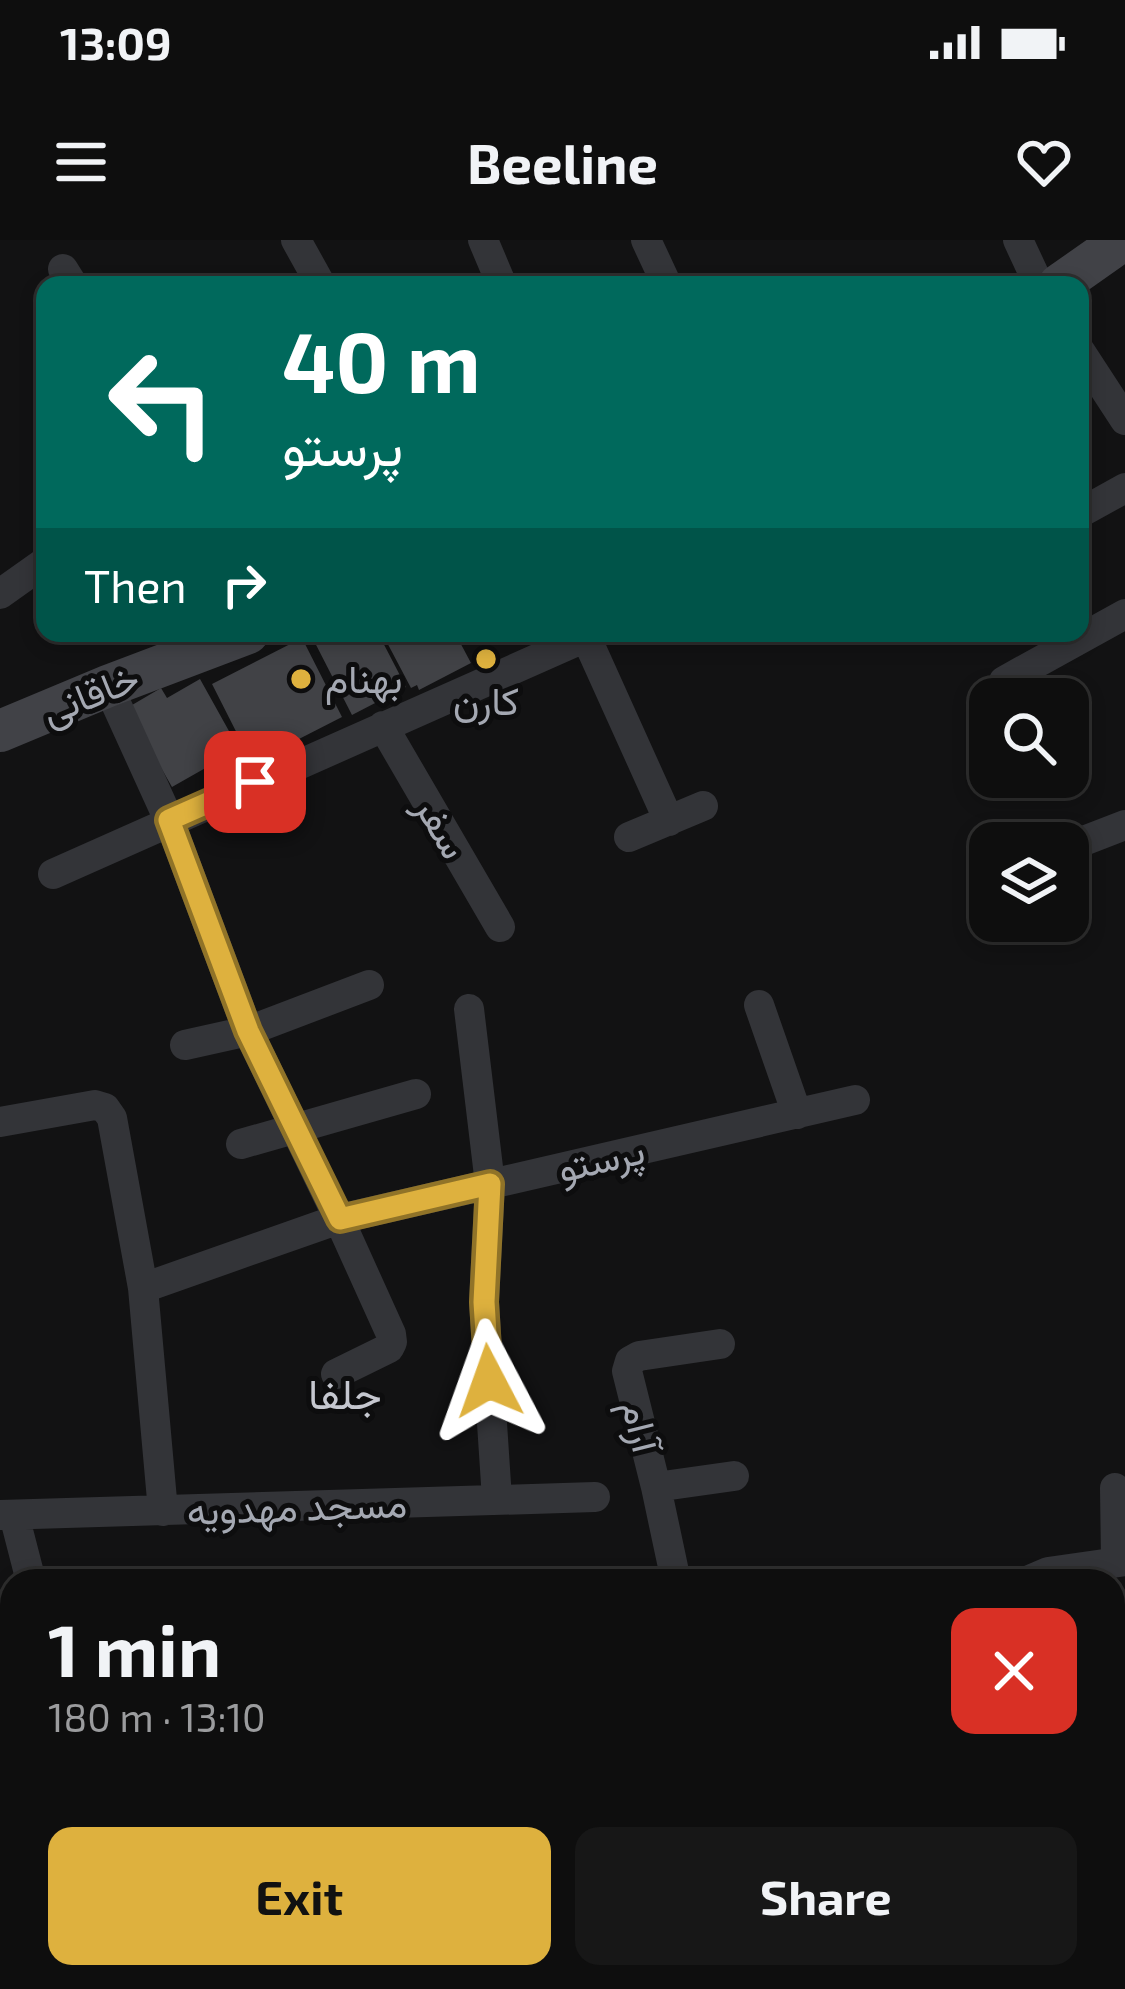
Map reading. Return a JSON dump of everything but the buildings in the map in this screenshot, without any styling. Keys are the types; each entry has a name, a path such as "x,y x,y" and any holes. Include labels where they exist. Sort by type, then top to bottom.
{"street":[{"path":"297,240 315,276"},
{"path":"483,240 498,276"},
{"path":"646,240 663,276"},
{"path":"1018,240 1035,276"},
{"path":"1072,276 1123,240"},
{"path":"1089,365 1125,420"},
{"path":"1089,508 1125,488"},
{"path":"0,594 36,568"},
{"path":"1089,634 1125,614"},
{"name":"خاقانی","path":"0,731 224,642"},
{"path":"53,874 574,642"},
{"path":"593,642 669,820"},
{"path":"1009,678 1074,642"},
{"path":"107,686 169,820 248,1031 340,1219 392,1342 389,1348 336,1374"},
{"name":"سفر","path":"383,726 500,927"},
{"path":"629,837 703,806"},
{"path":"1089,839 1125,825"},
{"path":"185,1045 248,1031 369,986"},
{"path":"759,1006 797,1114"},
{"path":"469,1009 490,1184 484,1302 496,1499"},
{"path":"241,1144 416,1094"},
{"name":"پرستو","path":"143,1288 340,1219 855,1100"},
{"path":"0,1122 95,1105 105,1108 112,1118 143,1288 163,1511"},
{"name":"آرام","path":"673,1569 627,1372 630,1361 639,1356 720,1344"},
{"path":"656,1487 734,1476"},
{"path":"1070,1569 1120,1562 1115,1488"},
{"name":"مسجد مهدویه","path":"7,1515 595,1497"},
{"path":"7,1515 27,1569"}],"place":[{"name":"کارن","path":"486,659"},
{"name":"بهنام","path":"301,679"}],"district":[{"name":"جلفا","path":"345,1394"}],"route":[{"path":"255,782 169,820 248,1031 340,1219 490,1184 484,1302 489,1381"}]}
